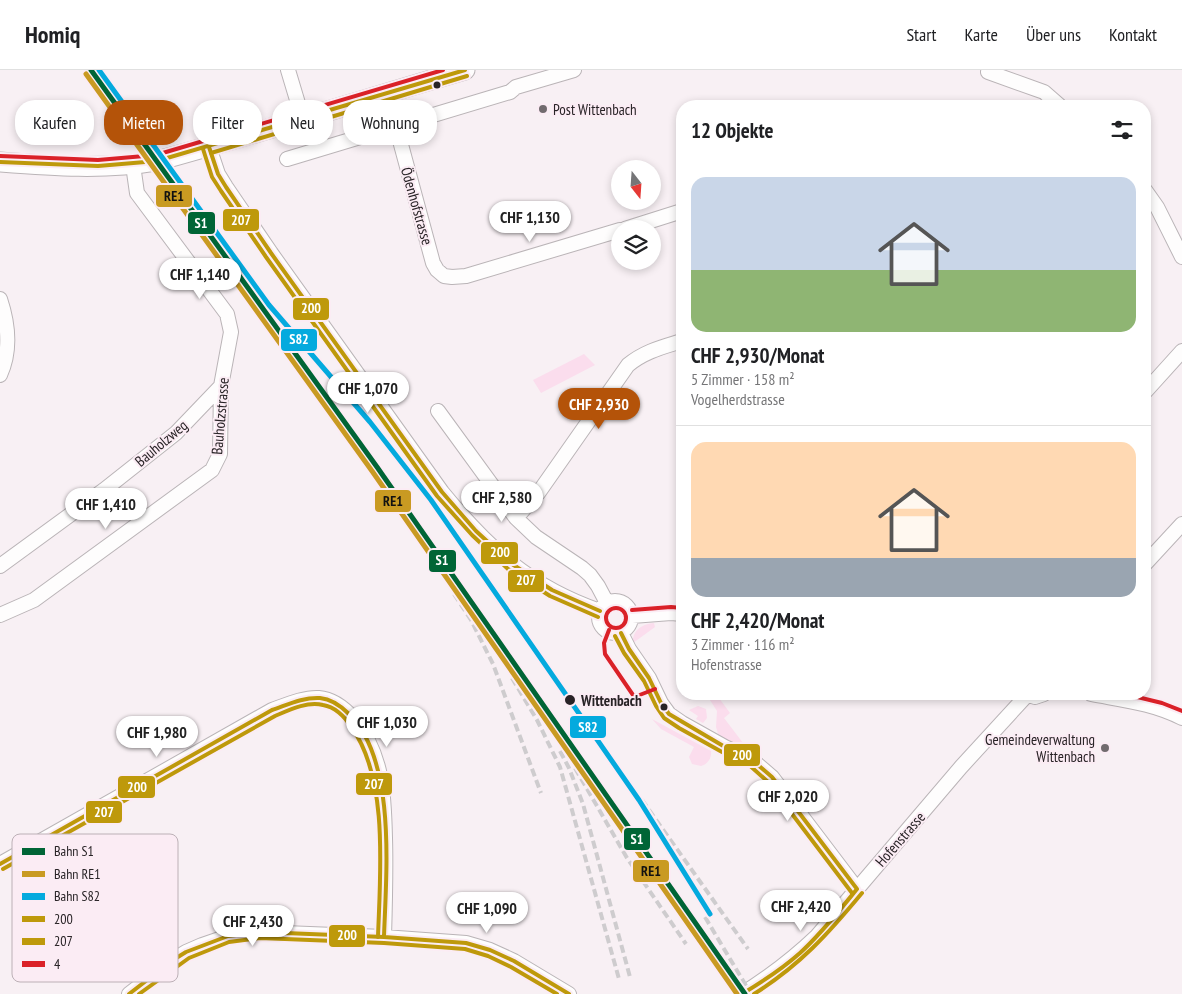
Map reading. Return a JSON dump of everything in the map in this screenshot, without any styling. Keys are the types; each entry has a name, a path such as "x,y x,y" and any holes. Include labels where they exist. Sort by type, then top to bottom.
{"main road":[{"path":"333,111 465,70"},
{"path":"0,162 44,166 133,165 157,161 272,129"}],"street":[{"path":"288,70 297,100"},
{"path":"437,114 510,92 516,87 574,70"},
{"path":"988,72 1044,92 1053,100"},
{"path":"287,159 343,142"},
{"name":"Ödenhofstrasse","path":"401,145 433,263 444,276 466,276 611,233"},
{"path":"209,147 218,174 271,253 442,492 467,523 492,548 521,571 573,601 604,607"},
{"name":"Bauholzstrasse","path":"0,616 34,600 212,470 220,454 221,386 231,332 227,314 137,194 133,165"},
{"path":"1151,198 1182,257"},
{"path":"653,220 676,213"},
{"path":"0,299 5,317 7,343 7,352 0,375"},
{"path":"516,518 539,492 628,365 644,354 676,343"},
{"path":"1151,385 1182,352"},
{"name":"Bauholzweg","path":"0,566 104,490 176,433 221,386"},
{"path":"438,411 516,518 536,537 590,575 598,586 604,607"},
{"path":"1151,558 1182,524"},
{"path":"612,602 621,602 628,607 632,616 630,626 621,633 611,633 603,628 599,620 604,607 612,602"},
{"path":"632,616 676,613"},
{"path":"621,633 669,714 690,728 751,759 772,778 857,889"},
{"path":"53,834 272,710 300,701 318,698 325,699 342,707 358,725 371,748 380,771 385,810 384,937"},
{"name":"Hofenstrasse","path":"742,994 799,954 817,936 1021,700"},
{"path":"1126,700 1143,703 1182,718"},
{"path":"0,864 12,857"},
{"path":"178,957 202,945 238,934 269,932 466,943 490,950 514,961 570,994"},
{"path":"129,994 145,982"}],"shaded area":[{"path":"584,354 595,365 541,393 533,380"},
{"path":"654,623 655,627 633,643 634,635 639,628"},
{"path":"710,700 720,700 730,713 724,718 743,743 741,748 719,737 716,727 717,711"},
{"path":"698,706 706,709 707,718 703,723 696,719 698,716 689,710"},
{"path":"652,719 711,751 711,756 706,764 701,766 692,764 689,757 694,747 661,729"}],"railway":[{"path":"454,594 471,620 493,664 541,793"},
{"path":"512,678 537,720 560,767 619,979"},
{"path":"560,751 583,804 630,977"},
{"path":"575,768 627,858 686,944"},
{"path":"642,800 748,949"},
{"path":"705,917 751,994"}],"rail line":[{"name":"S1","path":"91,70 377,467 745,994"},
{"name":"S82","path":"99,70 269,305 370,422 431,500 639,800 710,914"},
{"name":"RE1","path":"86,74 372,471 737,994"}],"transit line":[{"name":"4","path":"0,156 98,160 156,155 443,70"},
{"name":"200","path":"0,162 98,166 157,161 465,70"},
{"name":"207","path":"211,153 467,76"},
{"name":"200","path":"209,147 218,174 226,187 442,492 476,531 512,564 552,590 600,611"},
{"name":"207","path":"203,149 212,177 221,191 437,496 472,535 508,569 550,596 598,617"},
{"name":"4","path":"632,610 676,607"},
{"name":"4","path":"616,608 623,611 626,618 623,625 616,628 609,625 606,618 609,611 616,608"},
{"name":"4","path":"609,630 604,643 605,654 633,695 637,696 655,689"},
{"name":"200","path":"621,633 669,714 725,747 751,759 772,777 857,889"},
{"name":"207","path":"615,636 624,653 644,681 664,718 722,752 748,764 767,781 852,893"},
{"name":"200","path":"53,834 272,710 301,700 314,698 328,700 343,708 364,734 375,760 382,789 386,851 384,937"},
{"name":"4","path":"1150,700 1182,711"},
{"name":"207","path":"65,834 275,716 304,705 317,704 327,706 343,716 352,728 364,749 372,774 380,829 378,937"},
{"name":"200","path":"0,864 12,857"},
{"name":"207","path":"3,869 12,864"},
{"name":"200","path":"742,994 772,975 808,946 857,889"},
{"name":"207","path":"754,994 786,972 812,948 862,893"},
{"name":"200","path":"178,957 228,936 260,932 384,937 466,943 490,950 514,961 569,994"},
{"name":"207","path":"178,966 189,958 229,942 260,938 384,943 465,949 488,956 511,967 557,994"},
{"name":"200","path":"129,994 145,982"},
{"name":"207","path":"139,994 156,982"}],"place":[{"name":"Post Wittenbach","path":"543,109"},
{"name":"Wittenbach","path":"570,700"},
{"name":"Gemeindeverwaltung Wittenbach","path":"1105,748"}]}
